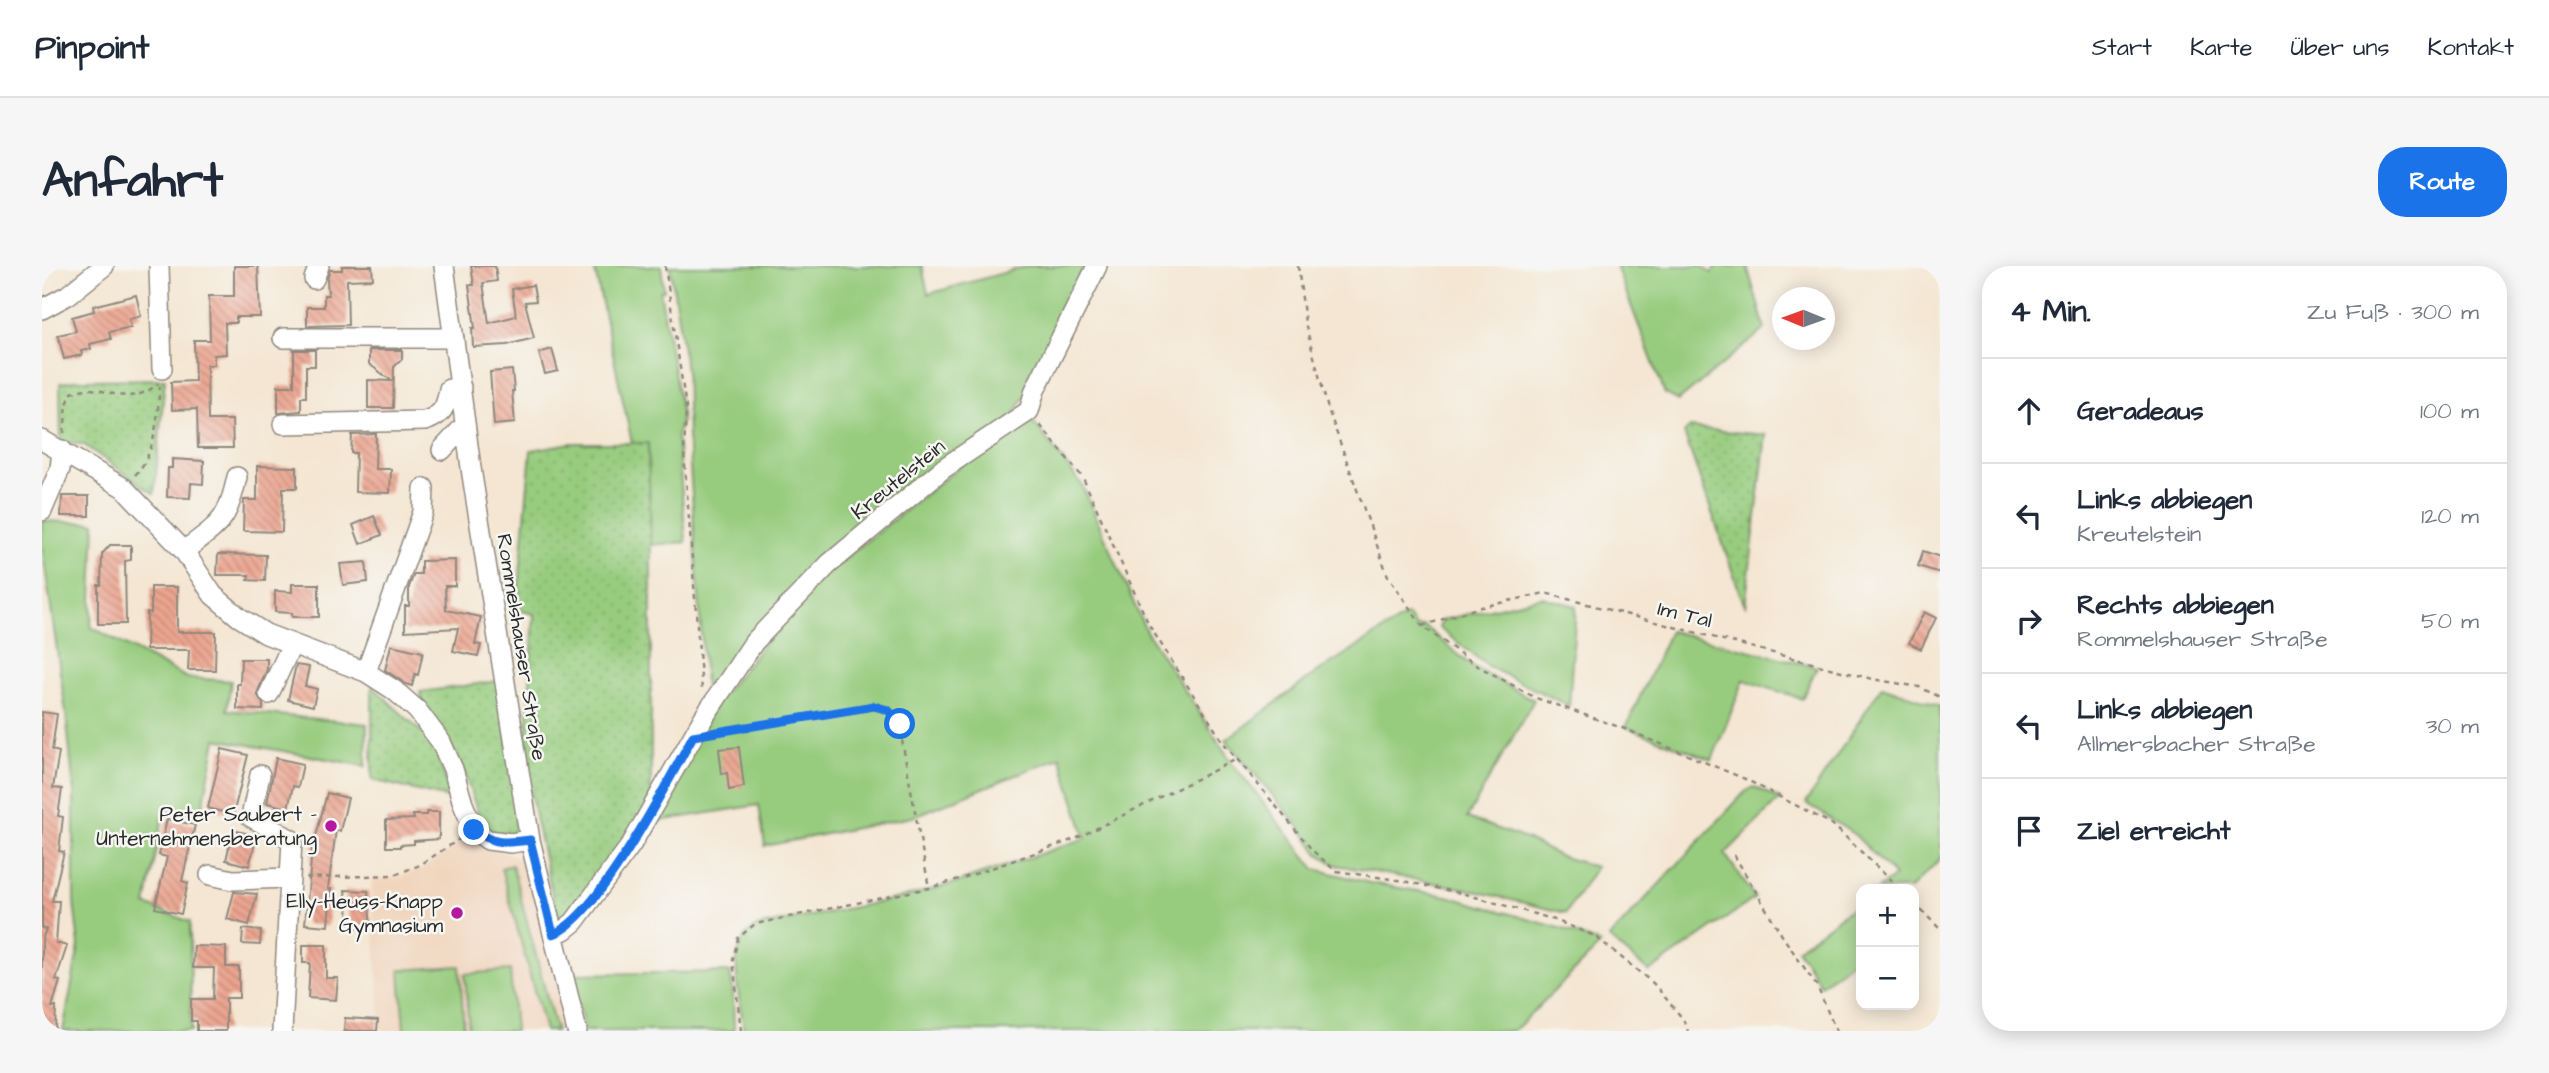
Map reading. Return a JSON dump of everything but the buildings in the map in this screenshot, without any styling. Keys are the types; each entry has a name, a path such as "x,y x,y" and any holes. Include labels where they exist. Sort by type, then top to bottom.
{"street":[{"path":"42,309 68,295 104,266"},
{"path":"159,266 162,369"},
{"name":"Rommelshauser Straße","path":"444,266 465,425 530,840 577,1031"},
{"path":"1029,411 1035,390 1097,266"},
{"path":"283,338 454,338"},
{"path":"283,424 425,421 438,416 446,406 449,389 461,387"},
{"name":"Kreutelstein","path":"553,934 574,922 631,845 704,717 754,642 829,564 944,468 1029,411"},
{"path":"442,450 465,425"},
{"path":"42,440 124,488 184,551 213,595 239,617 266,634 366,671 394,690 417,709 441,742 474,830 488,840 530,840"},
{"path":"42,512 60,469 62,450"},
{"path":"184,551 221,523 231,504 237,477"},
{"path":"366,671 423,512 424,488"},
{"path":"270,694 292,645"},
{"path":"260,775 251,817 292,840 282,1031"},
{"path":"210,875 233,880 289,878"}],"path":[{"path":"665,266 685,408 684,453 704,717"},
{"path":"1298,266 1306,323 1328,409 1388,576 1422,626 1476,665 1536,698 1625,729 1745,779 1832,824 1895,884"},
{"path":"62,450 67,404 72,393 81,388 122,397 144,395 158,384 162,369"},
{"path":"124,488 141,469 154,437 162,369"},
{"path":"1029,411 1083,478 1149,625 1235,760 1312,851 1336,871 1465,894 1552,919 1595,936 1654,984 1683,1019 1688,1031"},
{"name":"Im Tal","path":"1422,626 1477,608 1545,593 1872,679 1919,687 1940,697"},
{"path":"693,736 874,706 888,710 900,724 929,888"},
{"path":"741,1031 733,960 738,938 755,924 929,888 1075,839 1235,760"},
{"path":"289,878 394,875 419,865 474,830"},
{"path":"1734,855 1783,937 1817,986 1836,1031"},
{"path":"1919,907 1940,929"}],"shaded area":[{"name":"Elly-Heuss-Knapp Gymnasium","path":"470,837 486,848 511,854 524,862 531,871 568,1031 381,1031 371,880 394,878 422,869"}],"green space":[{"path":"594,266 661,266 664,290 660,291 682,417 677,436 686,542 651,545 648,443 632,443"},
{"path":"670,266 922,266 928,294 1028,266 1084,266 1063,323 1012,418 886,505 709,698 705,688 686,370"},
{"path":"1616,266 1701,266 1712,273 1718,266 1747,266 1765,329 1678,401 1665,394"},
{"path":"165,379 154,494 83,444 61,443 60,383 77,380"},
{"path":"1019,419 1034,423 1082,485 1146,631 1233,764 1315,869 1370,883 1447,896 1563,929 1601,944 1519,1026 1512,1031 744,1031 737,983 737,958 744,938 756,927 905,897 959,882 1086,838 1060,757 912,817 765,846 759,805 647,823 719,699 812,585"},
{"path":"1689,428 1766,435 1745,607 1684,433"},
{"path":"571,443 648,443 651,545 651,801 571,918 560,918 555,907 536,821 520,732 527,733 534,614 517,610 531,450"},
{"path":"42,521 95,523 91,627 187,678 231,681 227,710 367,724 366,766 216,739 201,817 164,811 146,905 190,922 191,1031 63,1031 79,946 74,902 74,792 66,713 42,546"},
{"path":"1542,597 1576,606 1569,706 1489,667 1439,628 1442,620"},
{"path":"1407,615 1416,627 1423,626 1429,630 1473,667 1534,700 1467,818 1526,839 1557,855 1596,867 1566,913 1467,889 1336,865 1319,854 1226,740 1317,672"},
{"path":"1670,631 1817,667 1802,699 1744,680 1712,760 1626,727"},
{"path":"499,681 520,824 511,834 484,831 461,763 423,703 420,692"},
{"path":"372,686 433,743 452,799 372,780"},
{"path":"1882,686 1940,706 1940,859 1915,884 1885,884 1895,876 1855,835 1806,803"},
{"path":"1754,787 1780,799 1725,854 1755,898 1649,972 1609,938 1745,792"},
{"path":"512,865 556,1031 545,1031 501,868"},
{"path":"1856,905 1856,958 1821,985 1797,949"},
{"path":"460,966 464,1031 404,1031 400,970"},
{"path":"510,970 515,1031 469,1031 465,974"},
{"path":"730,972 734,1031 585,1031 570,974"}],"place":[{"name":"Peter Saubert - Unternehmensberatung","path":"331,826"},
{"name":"Elly-Heuss-Knapp Gymnasium","path":"457,913"}],"route":[{"path":"474,830 488,840 530,840 553,934 574,922 631,845 693,736 874,706 888,710 900,724"}]}
